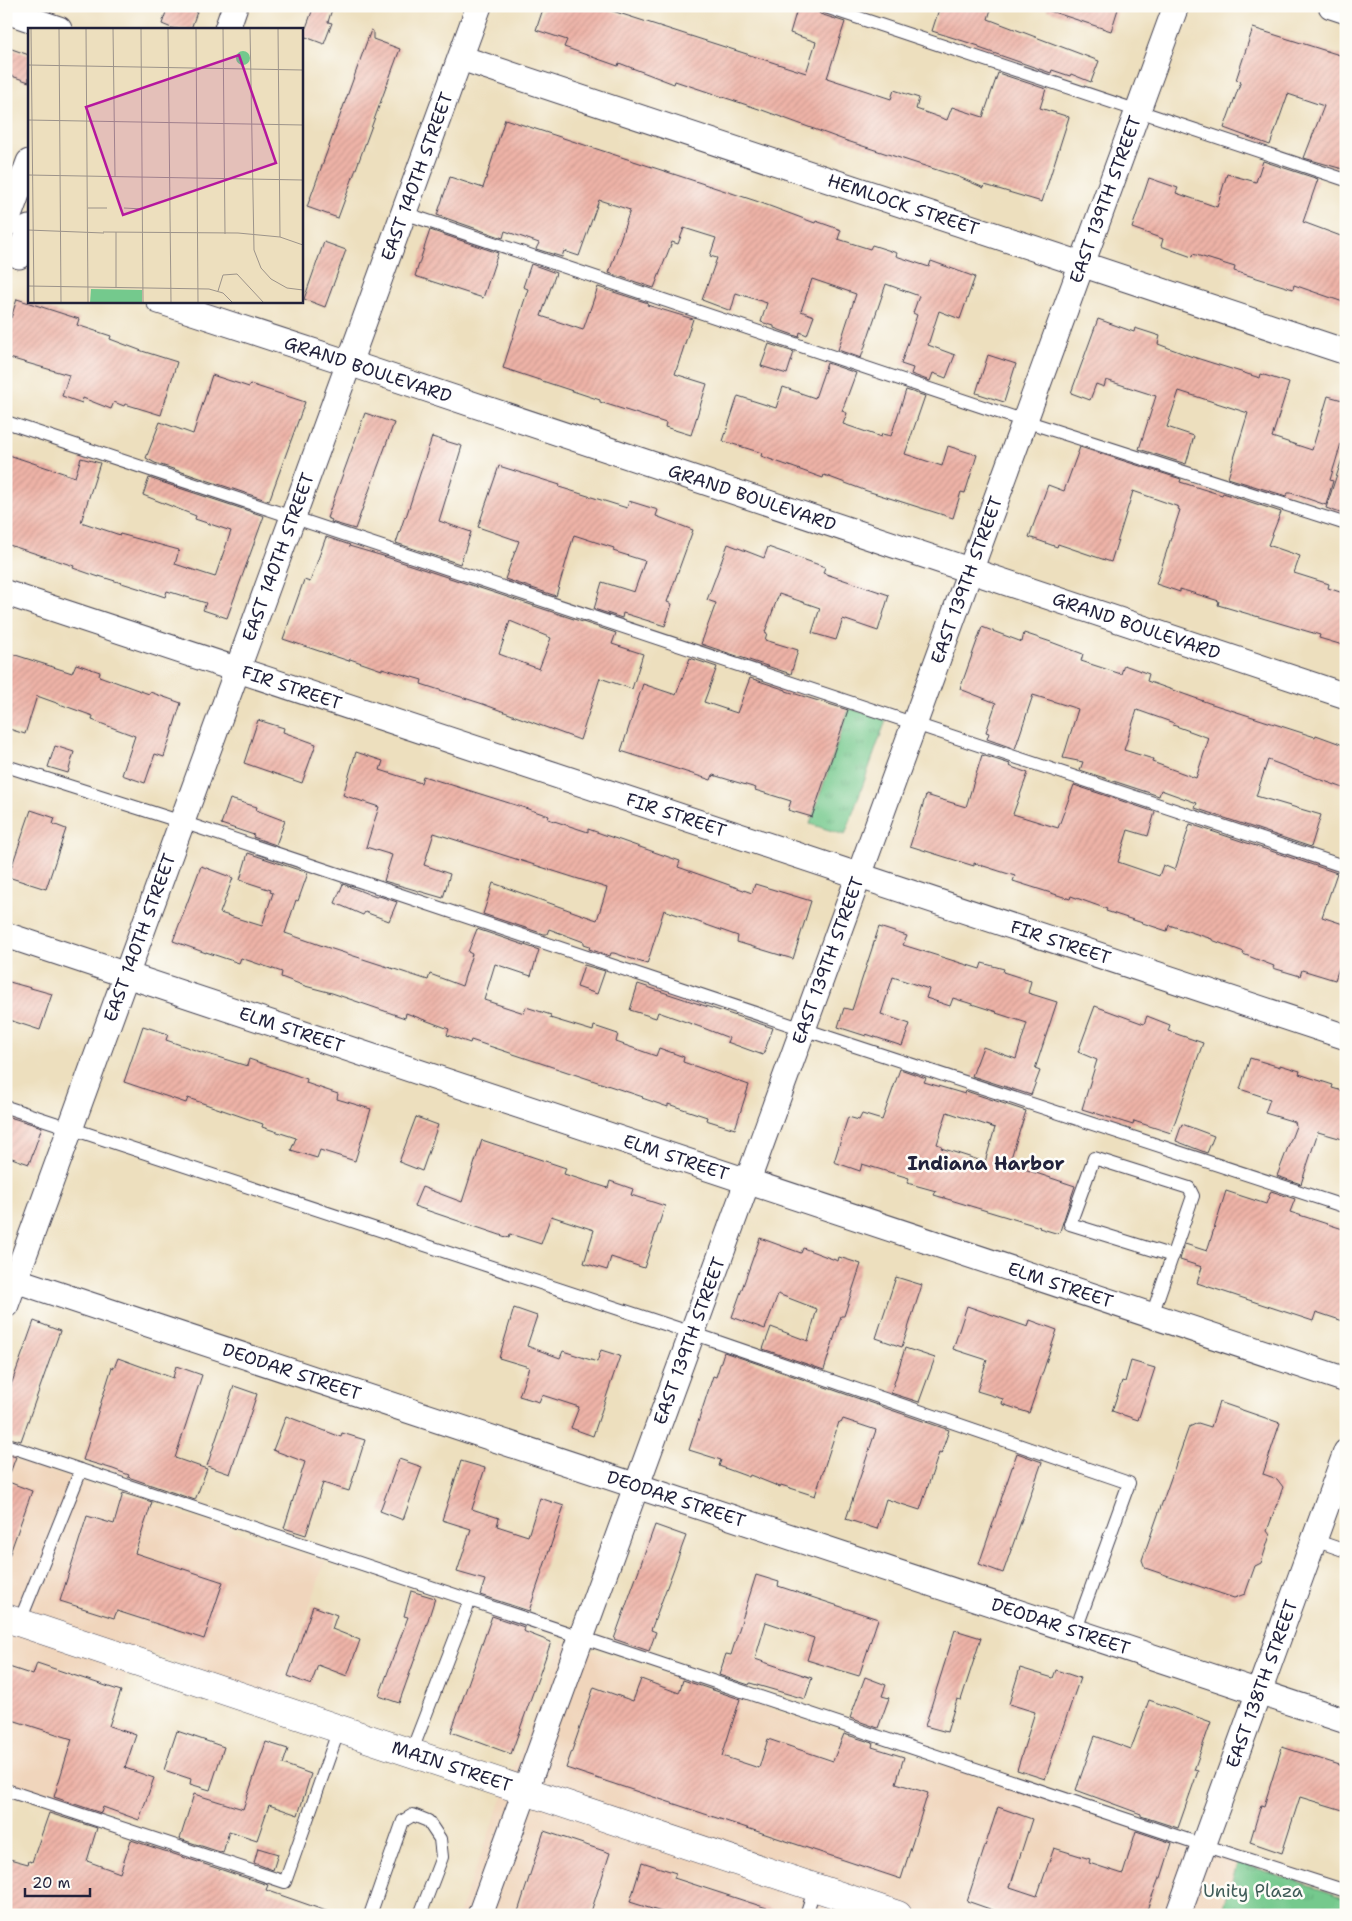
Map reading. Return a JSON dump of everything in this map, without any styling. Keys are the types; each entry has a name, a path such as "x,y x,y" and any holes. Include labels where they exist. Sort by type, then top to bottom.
{"street":[{"path":"227,28 235,6"},
{"name":"EAST 140TH STREET","path":"6,1305 11,1278 71,1128 480,6"},
{"name":"EAST 139TH STREET","path":"480,1915 1176,6"},
{"path":"1331,6 1346,11"},
{"path":"6,11 56,28"},
{"name":"HEMLOCK STREET","path":"460,58 1346,352"},
{"path":"6,224 28,165"},
{"path":"18,255 28,230"},
{"name":"GRAND BOULEVARD","path":"162,302 1346,696"},
{"name":"FIR STREET","path":"6,593 1346,1037"},
{"name":"ELM STREET","path":"6,935 1346,1380"},
{"name":"DEODAR STREET","path":"11,1278 1346,1721"},
{"name":"EAST 138TH STREET","path":"1178,1915 1346,1452"},
{"name":"MAIN STREET","path":"13,1620 898,1915"}],"lane":[{"path":"823,6 1346,180"},
{"path":"404,213 1025,420 1346,524"},
{"path":"6,422 294,516 1346,867"},
{"path":"7,768 182,822 803,1029 1346,1207"},
{"path":"6,1107 692,1333 1129,1482 1075,1632"},
{"path":"1152,1315 1173,1256 1193,1196 1189,1188 1094,1158 1070,1224 1173,1256"},
{"path":"6,1445 1203,1845 1346,1891"},
{"path":"13,1620 81,1470"},
{"path":"1314,1540 1346,1551"},
{"path":"411,1753 470,1600"},
{"path":"6,1790 285,1882 338,1729"},
{"path":"370,1915 403,1821 413,1815 428,1821 440,1840 442,1857 420,1915"},
{"path":"806,1915 815,1887"}],"shaded area":[{"path":"6,1457 325,1561 279,1698 136,1648 80,1814 6,1788"},
{"path":"562,1641 1238,1862 1221,1915 458,1915"}],"green space":[{"path":"849,708 886,720 845,835 810,824"},
{"name":"Unity Plaza","path":"1238,1862 1346,1898 1346,1915 1221,1915"}],"building":[{"path":"168,6 199,6 191,28 172,28 162,24"},
{"path":"314,6 333,6 328,22 332,23 324,44 303,36"},
{"path":"544,6 597,6 806,73 816,42 790,33 798,6 815,6 820,14 845,22 827,78 891,99 894,90 919,98 916,109 947,120 952,107 983,117 998,73 1046,89 1040,108 1069,117 1042,202 985,185 984,188 959,177 844,140 762,110 675,81 674,84 619,63 618,66 564,47 567,40 536,30"},
{"path":"940,6 992,6 988,19 1099,61 1091,82 1071,74 1070,76 1052,70 1051,73 932,31"},
{"path":"1048,6 1119,6 1111,31 1047,10"},
{"path":"1253,28 1346,57 1346,170 1304,158 1324,106 1288,94 1270,145 1224,128 1241,81 1236,80"},
{"path":"371,30 373,31 373,39 400,49 338,218 307,207"},
{"path":"6,47 28,55 28,82 6,74"},
{"path":"505,119 756,201 815,223 816,221 841,230 838,239 870,249 872,245 897,253 896,256 929,267 931,261 975,277 960,319 939,311 928,345 955,355 946,378 933,373 930,381 911,374 913,368 901,364 917,315 913,313 919,296 886,284 861,358 838,350 856,294 812,279 801,311 814,316 807,335 800,332 799,337 761,322 767,303 736,293 731,311 702,300 717,258 710,256 716,238 684,228 678,244 672,242 654,288 609,273 630,210 599,200 579,256 564,251 562,257 536,249 539,243 505,231 503,238 437,215 450,177 483,188"},
{"path":"1263,161 1318,179 1303,222 1346,238 1346,303 1294,285 1293,289 1234,271 1235,267 1193,254 1192,257 1161,246 1163,239 1132,228 1149,178 1178,188 1176,193 1217,207 1227,174 1256,182"},
{"path":"430,230 498,253 483,298 415,276"},
{"path":"324,242 346,250 325,307 304,299"},
{"path":"531,264 556,273 541,316 583,330 598,287 693,319 675,374 707,384 691,435 665,427 666,423 503,368 528,289 523,287"},
{"path":"17,299 79,319 77,325 111,336 110,339 142,351 177,362 161,415 125,404 124,406 114,402 111,409 83,398 82,403 62,396 69,375 6,357 6,316 11,318"},
{"path":"1098,319 1134,332 1135,328 1160,336 1158,344 1190,356 1260,378 1261,374 1289,383 1272,437 1312,450 1328,396 1346,401 1346,427 1330,480 1333,481 1326,505 1291,493 1288,493 1286,496 1228,478 1248,413 1179,391 1167,427 1194,436 1186,464 1139,449 1156,396 1106,380 1104,387 1096,384 1090,400 1071,393"},
{"path":"769,344 794,352 787,374 761,366"},
{"path":"988,355 1016,364 1004,402 976,393"},
{"path":"827,363 856,373 842,411 847,413 843,424 881,437 882,434 891,436 906,390 925,396 905,454 942,466 948,446 977,455 965,493 961,492 953,518 864,490 824,475 823,478 761,456 762,453 723,441 738,396 776,408 783,387 815,398"},
{"path":"212,375 249,387 250,384 305,402 269,501 155,463 146,458 160,422 193,434"},
{"path":"365,413 394,423 355,529 331,522 332,520 327,518"},
{"path":"432,437 462,446 439,521 471,532 460,564 396,543"},
{"path":"1080,447 1181,479 1180,482 1222,495 1223,493 1281,512 1268,545 1300,556 1294,573 1329,584 1328,588 1346,594 1346,646 1319,638 1320,635 1218,605 1219,601 1156,584 1180,510 1178,509 1179,507 1133,491 1111,562 1058,544 1057,547 1029,537 1048,485 1064,491"},
{"path":"6,454 75,477 81,458 100,463 81,522 120,535 179,550 175,564 215,577 231,531 195,519 196,516 143,495 149,478 264,516 227,618 203,610 206,603 167,591 165,597 99,577 73,568 74,566 6,544"},
{"path":"1342,459 1346,460 1346,515 1326,508"},
{"path":"499,466 627,508 629,501 658,510 656,516 693,530 667,602 672,604 665,626 623,613 622,618 594,609 602,582 634,592 645,561 613,551 614,548 574,535 556,596 505,579 519,541 478,527"},
{"path":"326,537 616,633 612,644 643,654 632,689 600,678 580,740 483,704 421,684 422,680 382,668 382,670 350,659 349,661 283,639 304,580 310,582","holes":["510,621 551,638 539,669 499,654"]},
{"path":"728,544 764,558 768,547 825,567 823,573 889,595 878,631 843,619 836,640 812,633 820,608 779,594 765,632 767,633 765,640 798,650 791,674 701,644 716,603 707,600"},
{"path":"982,627 1022,642 1024,633 1083,654 1081,661 1121,674 1124,665 1149,674 1147,681 1209,703 1315,737 1316,735 1346,746 1346,789 1268,760 1256,796 1321,815 1311,847 1195,808 1197,803 1161,790 1159,796 1080,770 1083,762 1063,758 1078,709 1033,695 1015,749 987,739 989,733 986,732 996,703 960,689","holes":["1137,710 1174,723 1173,725 1209,738 1196,778 1152,762 1153,759 1124,750"]},
{"path":"6,652 72,673 76,664 100,672 99,676 181,703 164,757 155,754 145,783 122,775 135,736 92,720 93,716 37,696 25,734 6,728"},
{"path":"690,658 717,667 704,702 737,713 750,678 848,710 812,817 788,810 791,801 755,790 756,788 713,775 711,780 621,751 643,684 676,695"},
{"path":"258,720 284,728 283,732 316,744 302,783 244,763"},
{"path":"55,746 74,752 68,773 48,767"},
{"path":"356,752 383,761 380,770 421,783 423,776 525,808 549,816 548,819 588,832 588,829 680,861 678,867 752,893 755,884 811,901 793,959 737,942 738,936 664,910 647,964 614,953 611,953 610,956 589,949 590,946 584,944 584,942 549,929 547,934 544,934 483,914 493,883 597,920 607,888 434,833 424,865 450,874 443,898 384,881 392,855 366,847 379,807 343,795"},
{"path":"982,755 1010,764 1009,766 1028,773 1013,814 1058,828 1074,785 1155,812 1148,836 1128,830 1118,862 1159,876 1163,865 1175,870 1190,824 1337,873 1322,917 1346,925 1346,947 1335,980 1302,970 1300,976 1273,968 1274,966 1212,939 1169,925 1167,931 1106,911 1107,909 1071,896 1070,899 1013,881 1015,876 974,863 974,866 910,846 926,795 966,807"},
{"path":"230,799 257,807 256,810 285,821 276,845 221,824"},
{"path":"31,810 55,818 53,824 66,829 46,889 8,877"},
{"path":"248,853 308,873 298,901 296,900 285,933 326,947 428,980 430,974 462,986 472,954 468,952 477,929 539,950 531,976 495,964 484,1000 524,1013 526,1007 551,1015 550,1018 593,1031 594,1026 618,1034 616,1042 656,1056 659,1048 684,1057 683,1062 749,1085 735,1129 706,1120 707,1117 668,1104 668,1107 471,1040 470,1043 447,1035 449,1029 406,1013 405,1018 332,993 305,986 281,977 282,972 241,958 239,963 173,941 201,866 233,878 220,913 262,926 273,893 270,892 271,890 240,880"},
{"path":"343,884 376,897 379,896 397,902 389,921 365,912 363,915 335,903"},
{"path":"879,927 907,936 903,945 980,969 982,963 1004,969 1003,972 1031,981 1028,993 1057,1002 1035,1069 1040,1071 1031,1095 972,1076 983,1047 1016,1059 1027,1023 997,1012 953,998 950,1006 926,998 929,989 893,977 881,1014 910,1024 902,1046 838,1027 844,1008 852,1010"},
{"path":"584,965 605,971 597,994 577,987"},
{"path":"6,981 52,994 40,1030 6,1019"},
{"path":"638,984 773,1028 763,1055 727,1042 729,1038 658,1012 656,1018 630,1010"},
{"path":"1095,1006 1144,1024 1147,1016 1170,1025 1168,1031 1203,1043 1171,1133 1134,1121 1133,1125 1082,1109 1097,1060 1078,1052"},
{"path":"143,1026 168,1034 166,1040 198,1051 247,1066 249,1059 307,1079 306,1083 338,1094 337,1099 371,1109 355,1161 320,1150 317,1158 291,1150 296,1138 262,1127 263,1124 188,1098 186,1103 124,1082"},
{"path":"1250,1058 1300,1071 1299,1074 1333,1085 1332,1088 1346,1092 1346,1140 1318,1132 1301,1184 1277,1176 1296,1126 1295,1122 1265,1113 1270,1099 1240,1089"},
{"path":"900,1069 926,1078 924,1082 965,1094 966,1091 1026,1111 1009,1164 1075,1186 1059,1234 934,1195 936,1191 907,1183 909,1178 862,1164 860,1171 834,1162 848,1117 859,1120 862,1114 882,1120","holes":["947,1112 995,1128 985,1162 941,1148 942,1146 937,1144"]},
{"path":"6,1116 42,1127 29,1164 6,1156"},
{"path":"416,1117 438,1125 422,1171 399,1162"},
{"path":"1182,1124 1214,1136 1207,1153 1176,1141"},
{"path":"482,1140 566,1168 564,1174 608,1188 610,1181 633,1189 631,1195 665,1206 644,1268 611,1257 607,1270 584,1263 594,1230 551,1216 541,1244 510,1234 509,1238 414,1206 422,1187 462,1202"},
{"path":"1226,1191 1266,1204 1271,1191 1295,1199 1290,1212 1346,1230 1346,1322 1316,1312 1313,1321 1197,1283 1202,1267 1180,1260 1181,1256 1185,1244 1207,1251"},
{"path":"760,1238 801,1253 803,1248 838,1261 839,1257 861,1264 844,1316 841,1316 824,1370 763,1349 771,1327 808,1341 817,1309 778,1294 765,1329 732,1317"},
{"path":"896,1277 922,1285 902,1347 876,1338"},
{"path":"967,1306 1028,1327 1030,1320 1057,1330 1029,1413 1002,1404 1003,1399 977,1391 987,1360 953,1349"},
{"path":"514,1308 537,1316 527,1346 560,1358 563,1351 597,1362 601,1350 620,1356 593,1436 571,1428 579,1407 542,1395 539,1402 519,1396 529,1367 499,1358"},
{"path":"34,1321 60,1331 21,1441 6,1437 6,1399"},
{"path":"905,1348 935,1358 919,1402 891,1393"},
{"path":"724,1352 949,1430 941,1454 939,1453 920,1510 886,1499 877,1529 846,1519 876,1430 843,1419 841,1423 839,1422 815,1496 781,1485 780,1487 750,1475 749,1477 719,1466 721,1460 689,1450 713,1376 716,1377"},
{"path":"118,1358 173,1378 176,1366 202,1375 175,1458 207,1469 195,1500 128,1477 129,1475 113,1469 83,1460 112,1367 114,1368"},
{"path":"1131,1361 1155,1368 1138,1420 1112,1411 1122,1381 1125,1382"},
{"path":"234,1386 257,1394 230,1474 207,1466"},
{"path":"1219,1402 1280,1423 1263,1474 1277,1479 1283,1487 1267,1531 1270,1535 1261,1563 1255,1566 1245,1594 1234,1598 1145,1568 1142,1560 1189,1427 1198,1423 1211,1427"},
{"path":"286,1416 341,1437 342,1433 365,1440 349,1491 323,1483 306,1535 284,1528 305,1462 273,1450"},
{"path":"1017,1453 1042,1462 1003,1573 979,1564"},
{"path":"6,1454 16,1457 9,1476 6,1476"},
{"path":"399,1459 422,1467 403,1520 380,1511"},
{"path":"461,1461 485,1468 472,1509 499,1518 497,1526 528,1536 540,1498 564,1506 529,1611 480,1595 485,1580 457,1572 471,1529 442,1520"},
{"path":"6,1481 32,1491 9,1556 6,1556"},
{"path":"123,1493 152,1502 135,1553 223,1582 204,1639 117,1611 114,1618 60,1601 87,1516 114,1524"},
{"path":"655,1525 686,1536 651,1630 656,1632 649,1651 614,1639"},
{"path":"756,1575 779,1582 778,1586 878,1619 859,1676 807,1660 814,1638 766,1622 755,1659 812,1678 805,1699 750,1683 749,1685 719,1675 726,1654 731,1655"},
{"path":"411,1591 435,1598 399,1703 379,1696 408,1617 404,1616"},
{"path":"313,1606 337,1615 332,1629 360,1640 347,1676 318,1665 311,1685 288,1676"},
{"path":"492,1616 524,1627 523,1631 551,1642 511,1754 451,1732"},
{"path":"955,1630 981,1638 961,1700 957,1699 947,1732 925,1726"},
{"path":"37,1663 121,1691 109,1726 136,1735 125,1768 154,1778 139,1820 103,1807 101,1813 54,1797 72,1739 6,1718 6,1666 33,1675"},
{"path":"1020,1668 1053,1678 1056,1670 1080,1678 1045,1779 1017,1770 1035,1712 1009,1704"},
{"path":"865,1677 886,1685 882,1696 889,1698 878,1728 850,1718"},
{"path":"641,1679 679,1693 683,1680 740,1699 722,1756 759,1768 768,1739 833,1761 844,1734 873,1743 872,1747 904,1757 896,1783 928,1793 901,1879 566,1768 594,1687 633,1701"},
{"path":"1149,1700 1211,1722 1194,1770 1198,1771 1178,1828 1141,1816 1141,1814 1076,1790 1095,1736 1131,1749"},
{"path":"177,1731 224,1747 210,1790 190,1784 191,1779 164,1770"},
{"path":"266,1742 288,1749 283,1764 311,1774 298,1815 269,1805 257,1840 229,1831 223,1853 180,1839 194,1794 243,1809"},
{"path":"1282,1747 1346,1767 1346,1811 1300,1797 1282,1853 1250,1842 1261,1805 1264,1806"},
{"path":"998,1807 1032,1819 1010,1887 1037,1896 1054,1848 1090,1859 1089,1863 1123,1874 1136,1831 1172,1843 1161,1878 1159,1878 1145,1915 1007,1915 967,1901"},
{"path":"49,1813 97,1828 87,1861 120,1873 131,1840 268,1885 266,1890 329,1912 329,1915 6,1915 6,1858 28,1864 29,1861 32,1862"},
{"path":"544,1831 610,1853 590,1915 517,1915"},
{"path":"258,1848 278,1854 273,1870 254,1863"},
{"path":"642,1862 676,1873 674,1878 776,1911 775,1915 671,1915 630,1902"}],"district":[{"name":"Indiana Harbor","path":"986,1163"}]}
